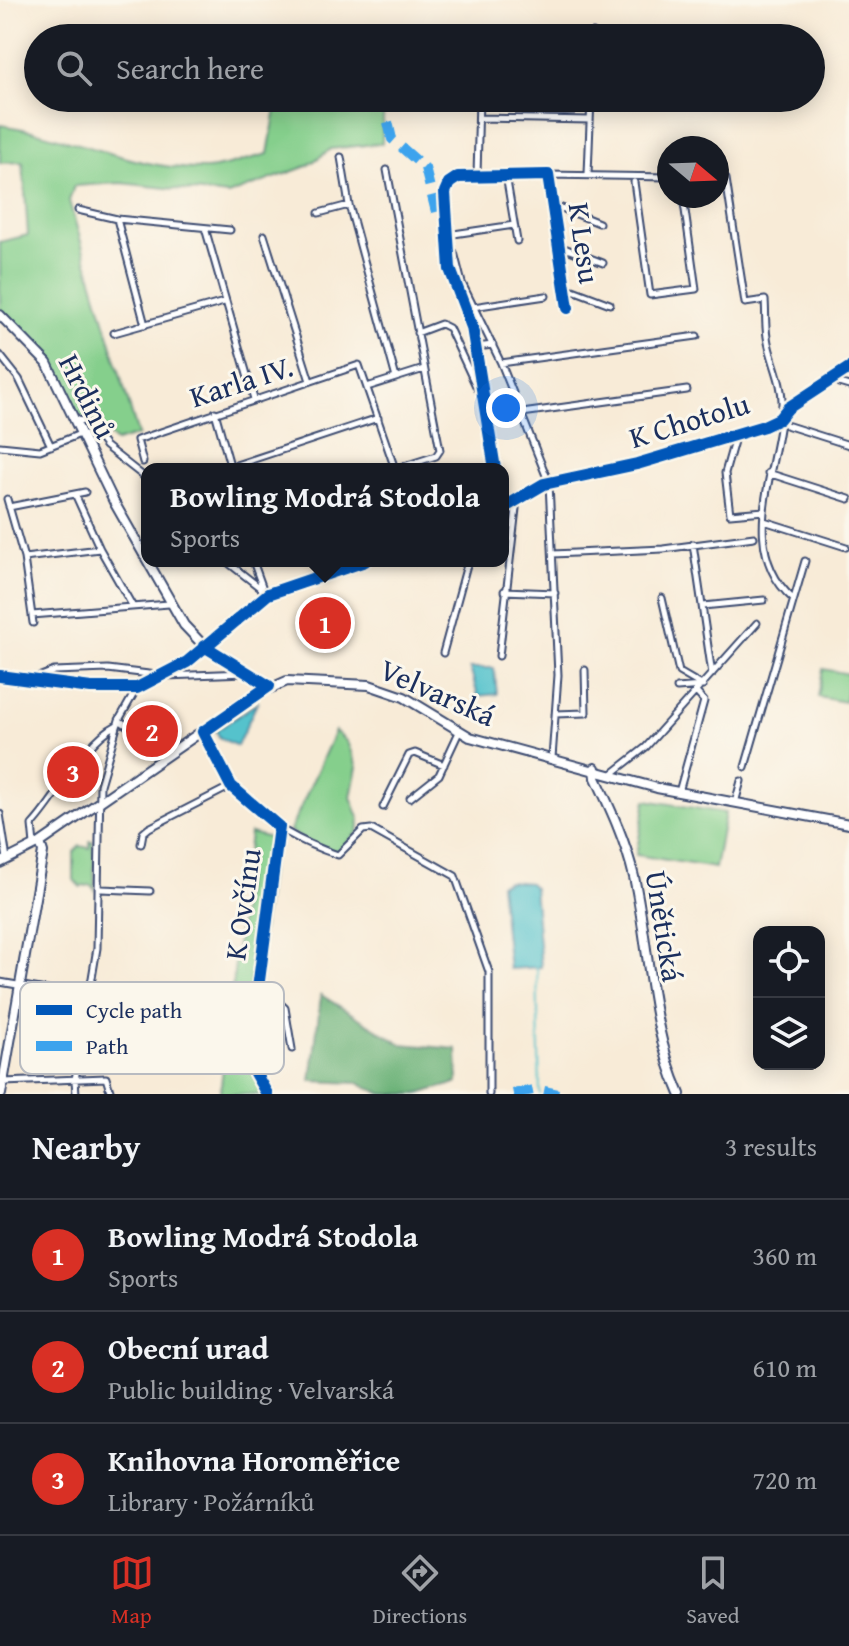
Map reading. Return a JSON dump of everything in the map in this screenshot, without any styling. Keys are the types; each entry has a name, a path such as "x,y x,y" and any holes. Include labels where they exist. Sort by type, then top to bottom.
{"street":[{"path":"477,176 479,112"},
{"path":"588,174 590,112"},
{"path":"479,118 590,120"},
{"path":"341,157 349,205 396,378"},
{"path":"387,170 439,453 412,463"},
{"path":"506,175 517,241"},
{"path":"548,175 657,177"},
{"name":"K Lesu","path":"463,294 449,263 447,185 458,177 548,175 568,308"},
{"path":"634,182 650,295 696,289 685,208"},
{"path":"729,199 745,303 765,300 767,338 781,392 764,521 769,567 793,599"},
{"path":"319,213 349,205"},
{"name":"K Lesu","path":"554,205 599,223"},
{"path":"78,210 117,219 230,230"},
{"path":"117,219 145,325"},
{"path":"447,235 514,225"},
{"path":"205,228 254,399"},
{"path":"264,235 310,381"},
{"name":"K Lesu","path":"559,246 603,263"},
{"path":"454,252 476,347 494,463"},
{"name":"K Lesu","path":"565,287 610,304"},
{"path":"463,294 493,345 549,483 558,675 552,758"},
{"path":"473,307 546,296"},
{"path":"114,333 224,302"},
{"name":"Hrdinů","path":"0,315 47,363 141,550"},
{"path":"417,333 441,324 449,328 486,408"},
{"path":"501,363 697,336"},
{"path":"476,347 493,345"},
{"path":"0,355 19,379 51,446"},
{"name":"Karla IV.","path":"143,462 137,440 215,412 359,365 367,387"},
{"path":"393,463 367,387 424,369"},
{"name":"K Chotolu","path":"509,504 549,483 637,464 779,419 788,408 832,381 849,386"},
{"path":"522,413 687,390"},
{"path":"215,412 228,463"},
{"path":"244,463 378,418"},
{"path":"779,419 786,425 849,445"},
{"path":"75,420 85,421 105,446 141,474"},
{"path":"0,446 40,450 81,434"},
{"path":"736,434 725,473 730,514 764,511"},
{"path":"768,473 849,499"},
{"path":"9,507 85,492"},
{"path":"75,494 100,549 133,607"},
{"path":"7,499 24,558 33,623"},
{"path":"509,556 517,499"},
{"path":"764,521 846,547"},
{"path":"553,554 754,537"},
{"path":"693,544 712,674"},
{"path":"24,558 100,549"},
{"path":"745,767 805,561"},
{"name":"Hrdinů","path":"150,567 169,604 204,646 269,686"},
{"path":"234,567 268,594"},
{"path":"255,567 260,584 268,594"},
{"path":"0,676 91,688 137,688 187,662 268,594 347,567"},
{"path":"443,653 466,567"},
{"path":"499,656 507,567"},
{"path":"504,591 555,593"},
{"path":"662,598 679,672 703,686"},
{"path":"703,606 764,600"},
{"path":"32,615 169,604"},
{"path":"613,773 646,747 757,623"},
{"path":"108,661 108,669"},
{"path":"223,674 229,661"},
{"path":"33,679 54,671 108,669 165,676 242,675 248,671"},
{"path":"555,714 586,713 585,670"},
{"name":"Velvarská","path":"4,861 37,844 269,686 302,680 369,685 404,697 459,732 679,792 849,824"},
{"path":"677,688 703,686"},
{"path":"91,982 97,948 101,889 98,803 103,767 118,722 137,688"},
{"path":"679,792 704,701 695,691"},
{"path":"118,722 139,734"},
{"path":"1,1094 43,852 37,844 32,825 55,801 91,742 118,722"},
{"path":"203,732 231,786 279,827 306,844 338,855 363,830 371,829 455,876 489,972 489,1094"},
{"path":"410,798 439,775 459,732"},
{"path":"383,807 409,755 415,753 444,765"},
{"name":"Únětická","path":"595,768 596,778 629,855 654,1011 665,1060 680,1094"},
{"path":"735,803 741,781"},
{"path":"141,844 143,833 149,828 231,786"},
{"path":"0,814 4,861"},
{"name":"K Ovčínu","path":"258,982 279,827"},
{"path":"101,889 150,891"},
{"path":"0,982 19,986"},
{"name":"K Ovčínu","path":"284,1007 292,1049"},
{"path":"76,1074 76,1094"},
{"name":"K Ovčínu","path":"257,1074 267,1094"},
{"path":"3,1082 106,1078 111,1094"}],"green space":[{"path":"276,112 383,112 382,143 331,149 307,166 228,195 121,183 74,186 69,201 138,435 116,442 93,421 77,415 50,361 0,310 0,242 28,235 23,162 0,163 0,125 128,158 181,168 207,169 268,154"},
{"path":"823,669 849,674 845,702 818,697"},
{"path":"335,731 347,742 357,767 351,797 360,820 358,832 338,852 307,842 290,831"},
{"path":"646,800 725,813 715,868 636,855"},
{"path":"250,833 274,839 255,982 233,982"},
{"path":"90,841 93,841 95,890 91,885 80,887 74,880 74,852 80,846 90,848"},
{"path":"321,995 401,1044 457,1049 458,1083 418,1094 383,1094 358,1083 311,1081"},
{"path":"222,1074 253,1074 264,1094 220,1094"}],"water":[{"path":"470,668 494,668 497,694 478,696"},
{"path":"257,703 237,746 220,738 216,731"},
{"path":"508,881 529,883 534,888 541,967 509,969 500,884"}],"waterway":[{"path":"537,967 540,1094"}],"marked path":[{"path":"388,122 392,139 425,168 436,212"},
{"path":"513,1094 538,1089"},
{"path":"544,1091 558,1094"}],"cycle path":[{"path":"494,463 472,327 450,269 445,192 449,183 458,177 548,175 568,308"},
{"path":"509,504 544,484 637,464 764,426 779,419 788,408 849,368"},
{"path":"0,676 91,688 137,688 187,662 268,594 347,567"},
{"path":"204,646 269,686 203,732 231,786 279,827 259,982"},
{"path":"256,1074 267,1094"}],"place":[{"name":"Bowling Modrá Stodola","path":"325,623"},
{"name":"Obecní urad","path":"152,731"},
{"name":"Knihovna Horoměřice","path":"73,772"}]}
